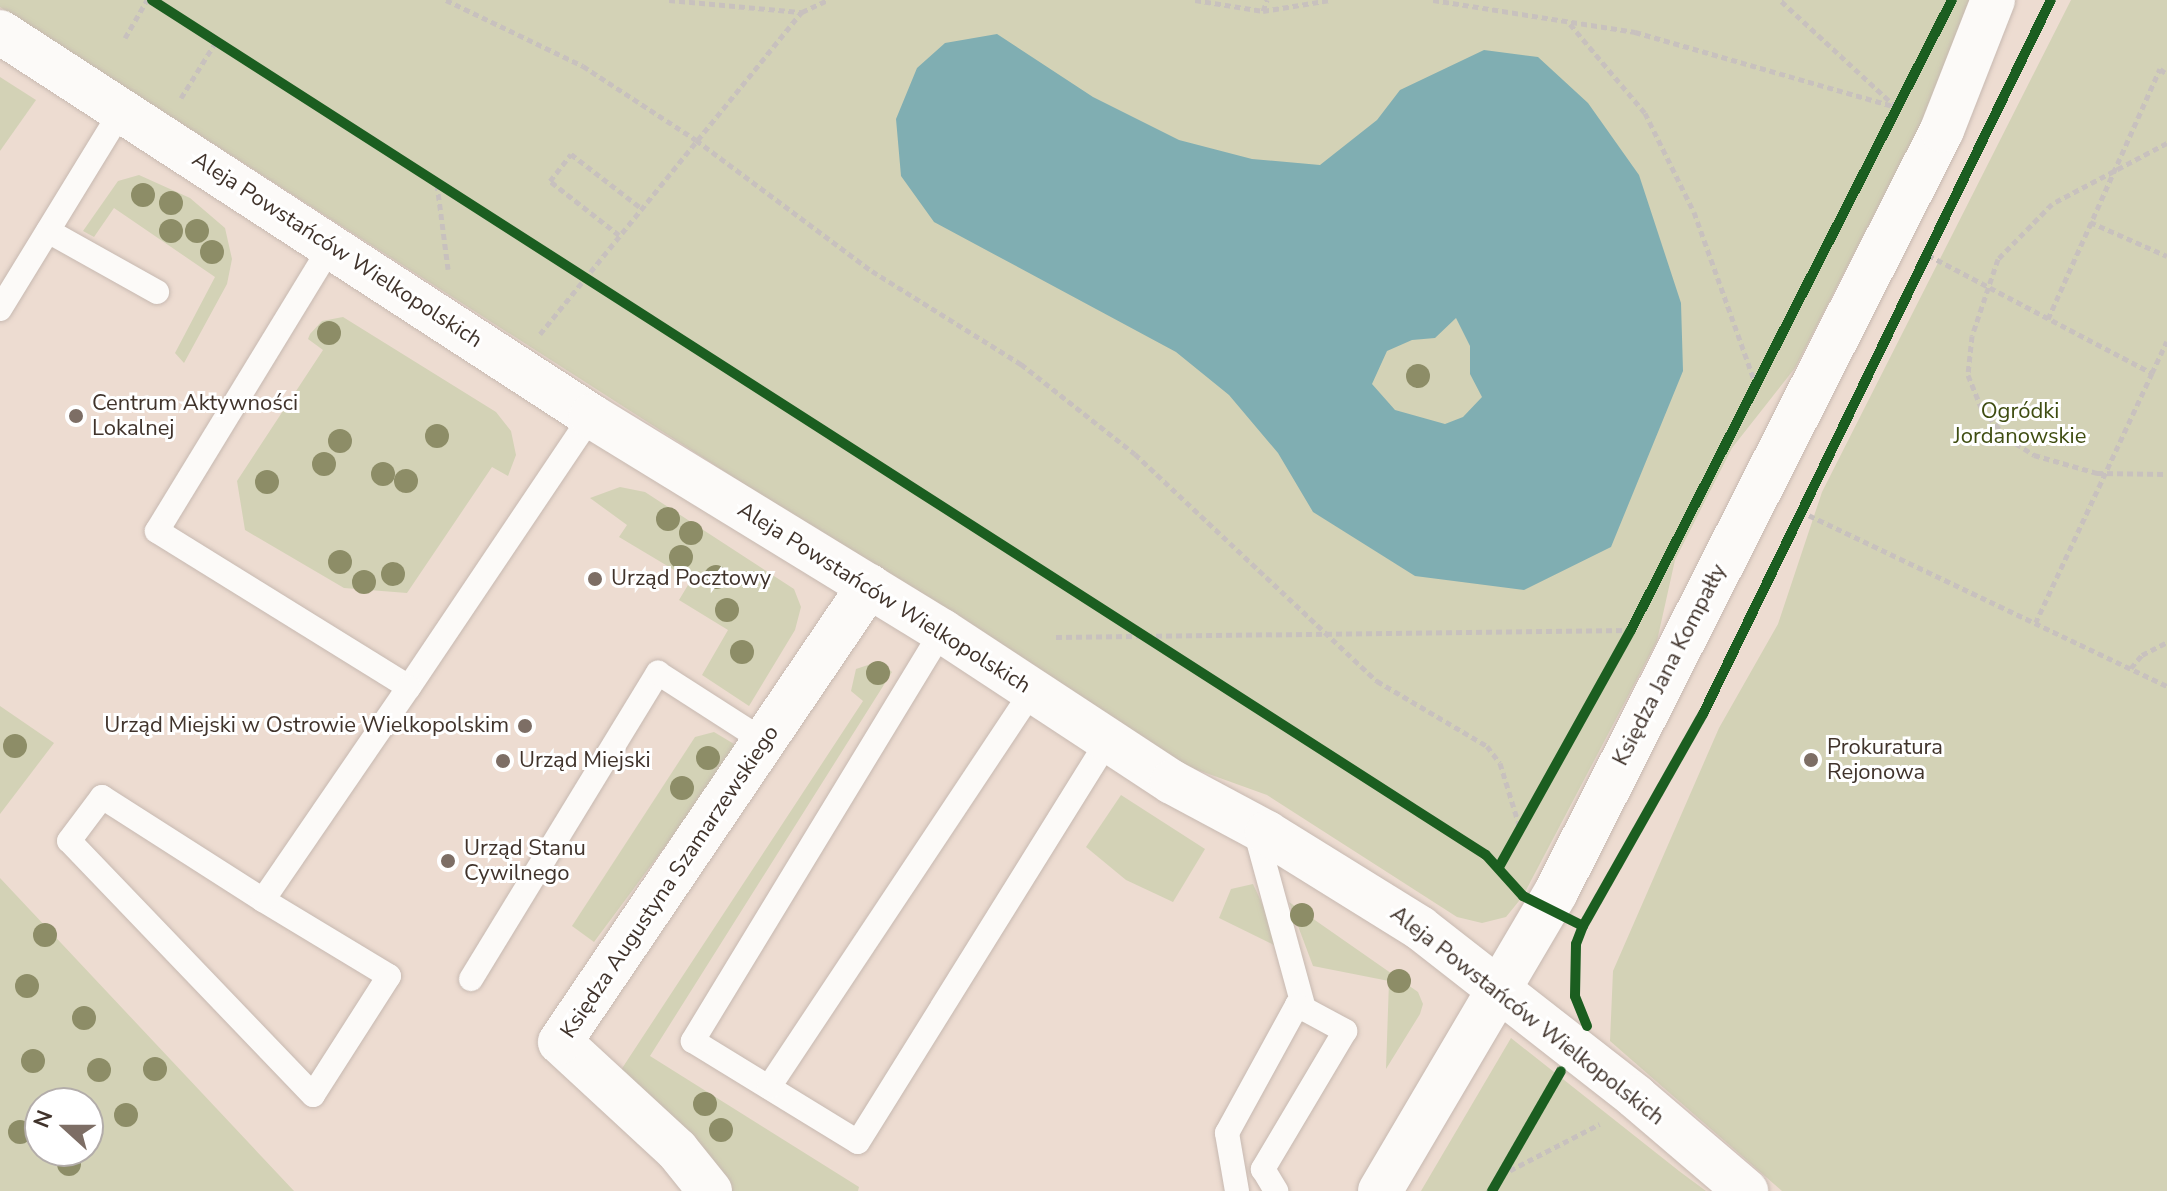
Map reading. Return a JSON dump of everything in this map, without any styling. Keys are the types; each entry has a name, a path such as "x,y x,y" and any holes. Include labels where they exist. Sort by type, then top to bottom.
{"street":[{"name":"Księdza Jana Kompałły","path":"1942,130 1993,0"},
{"name":"Księdza Jana Kompałły","path":"1380,1191 1500,991 1535,902 1942,130 2026,0"},
{"name":"Aleja Powstańców Wielkopolskich","path":"0,32 591,416 942,631 1108,740 1420,928 1746,1191"},
{"name":"Księdza Augustyna Szamarzewskiego","path":"710,1191 677,1150 560,1042 869,586"}],"lane":[{"path":"0,309 122,110"},
{"path":"48,231 157,292"},
{"path":"331,246 157,531 409,687"},
{"path":"263,900 591,416"},
{"path":"942,631 693,1041 858,1142 1108,740"},
{"path":"471,979 658,673 764,741"},
{"path":"769,1087 1032,691"},
{"path":"102,797 263,900 389,976 313,1095 69,841 102,797"},
{"path":"1254,826 1304,1009"},
{"path":"1237,1191 1227,1133 1297,1005 1345,1031 1263,1169 1276,1191"}],"path":[{"path":"125,38 150,0 217,40 1145,635 1499,867 1535,902"},
{"path":"446,0 583,66 696,140 872,271 1021,364 1135,454 1323,635 1377,681 1487,746 1500,763 1520,828"},
{"path":"669,0 802,12"},
{"path":"528,331 538,337 584,276 802,12 828,0"},
{"path":"1195,0 1263,11 1330,0"},
{"path":"1263,11 1267,0"},
{"path":"1433,0 1635,32 1896,107"},
{"path":"1780,0 1896,107"},
{"path":"1570,23 1645,113 1694,212 1756,385"},
{"path":"159,133 217,40"},
{"path":"2048,319 2160,69 2167,74"},
{"path":"1889,121 1903,93"},
{"path":"2167,143 2052,204 1998,259 1972,336 1968,375 1982,409 2007,438 2067,467 2149,477 2167,474"},
{"path":"619,235 550,181 571,154 641,208"},
{"path":"437,182 449,282"},
{"path":"2090,222 2167,256"},
{"path":"1920,269 1933,241"},
{"path":"1927,255 2152,373"},
{"path":"2036,622 2167,341"},
{"path":"1749,399 1763,371"},
{"path":"1794,524 1806,498"},
{"path":"1800,511 2167,686"},
{"path":"1624,643 1638,616"},
{"path":"1056,637 1631,630"},
{"path":"2131,668 2142,655 2167,642"},
{"path":"1513,841 1528,815"},
{"path":"1499,867 1506,854"},
{"path":"1501,1175 1603,1122"}],"green space":[{"path":"0,0 1977,0 1944,79 1795,368 1732,448 1675,560 1657,641 1523,896 1506,917 1482,923 1457,917 1267,795 1181,764 0,7"},
{"name":"Ogródki Jordanowskie","path":"2071,0 2167,0 2167,1191 1782,1191 1610,1041 1613,971 1719,728 1778,624 1822,492"},
{"path":"0,77 36,100 0,151"},
{"path":"139,175 190,198 225,228 232,259 227,284 184,363 175,353 215,277 114,208 94,237 83,231 118,181"},
{"path":"343,317 496,412 511,431 516,455 508,476 492,467 407,593 344,588 245,530 237,481 323,350 308,339 310,334 322,321"},
{"path":"620,487 645,492 794,589 801,607 795,630 749,706 702,675 728,630 679,600 691,580 619,537 627,525 590,498"},
{"path":"880,661 892,672 650,1056 859,1187 858,1191 729,1191 619,1073 863,701 851,691 856,669"},
{"path":"0,706 54,743 0,814"},
{"path":"714,732 739,747 594,942 572,926 695,737"},
{"path":"1121,795 1205,849 1173,902 1126,880 1086,847"},
{"path":"0,878 294,1191 0,1191"},
{"path":"1253,884 1274,929 1274,945 1219,918 1231,889"},
{"path":"1289,902 1418,992 1423,1004 1420,1014 1386,1069 1389,981 1313,966"},
{"path":"1511,1038 1679,1171 1706,1191 1421,1191"}],"water":[{"path":"997,34 1093,97 1179,140 1252,159 1320,165 1377,120 1400,90 1484,50 1538,57 1588,103 1639,175 1681,303 1683,371 1611,547 1524,590 1415,576 1313,512 1278,453 1229,395 1176,352 934,222 901,176 896,119 917,68 945,43","holes":["1456,318 1470,346 1470,374 1482,397 1463,417 1445,424 1395,410 1372,384 1387,351 1412,340 1435,338"]}],"cycle path":[{"path":"152,0 1486,855 1523,896 1583,926"},
{"path":"1499,867 1631,630 1952,0"},
{"path":"1587,1026 1575,996 1576,944 1583,926 1703,714 2051,0"},
{"path":"1492,1191 1561,1071"}],"place":[{"name":"Centrum Aktywności Lokalnej","path":"76,416"},
{"name":"Urząd Pocztowy","path":"595,579"},
{"name":"Urząd Miejski w Ostrowie Wielkopolskim","path":"525,726"},
{"name":"Prokuratura Rejonowa","path":"1811,760"},
{"name":"Urząd Miejski","path":"503,761"},
{"name":"Urząd Stanu Cywilnego","path":"448,861"}]}
